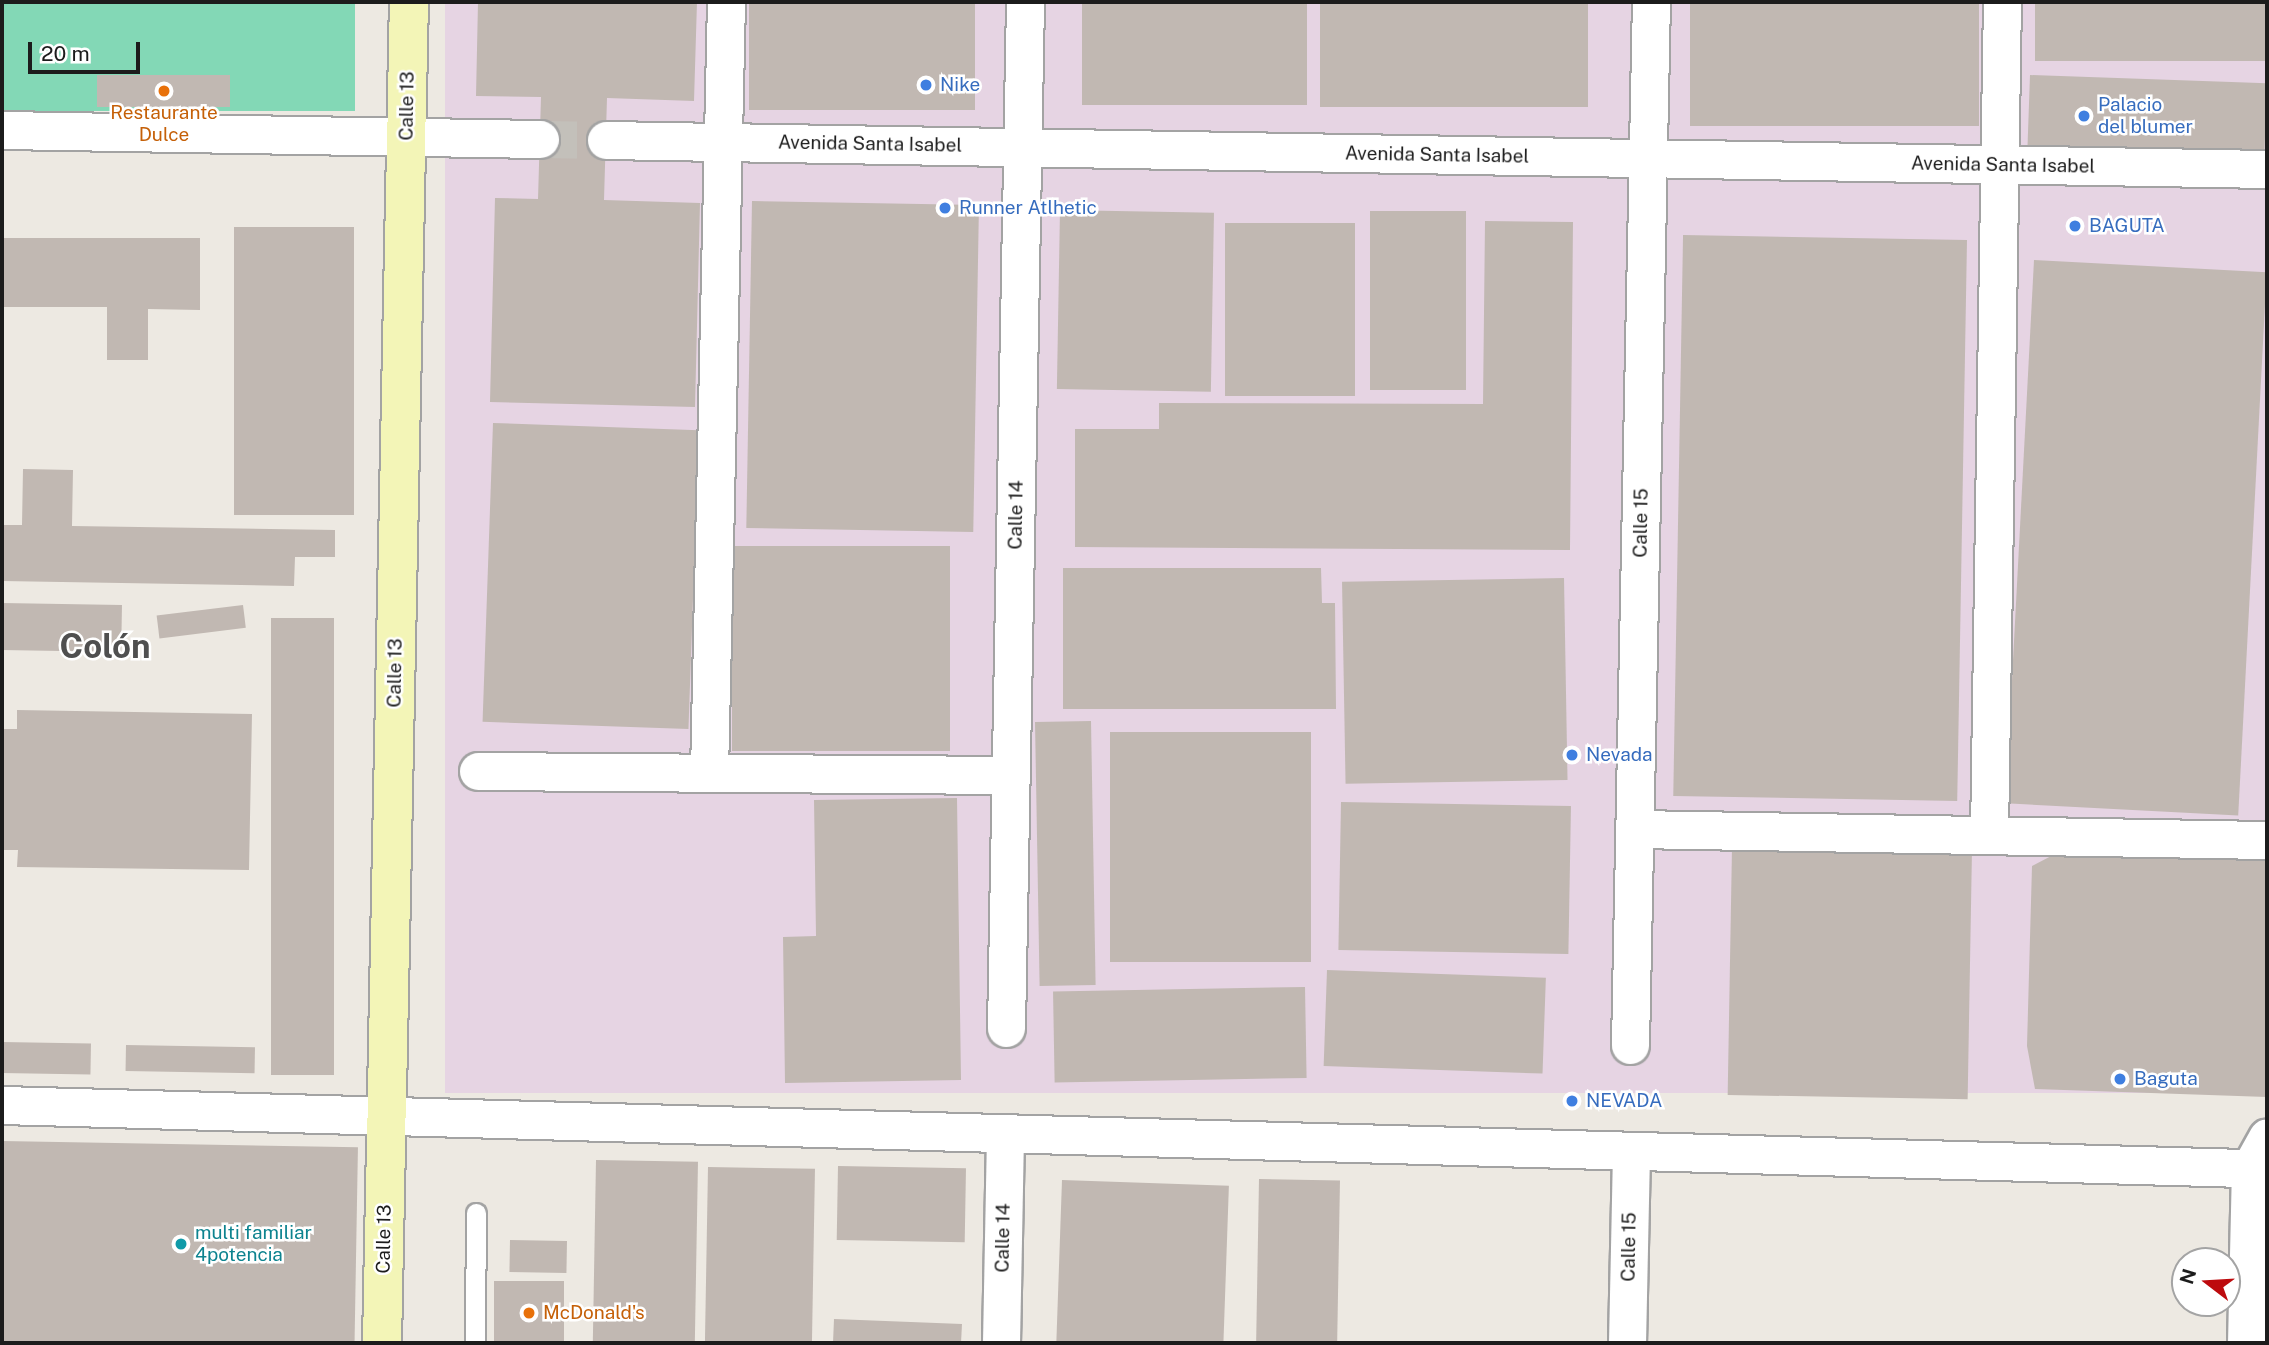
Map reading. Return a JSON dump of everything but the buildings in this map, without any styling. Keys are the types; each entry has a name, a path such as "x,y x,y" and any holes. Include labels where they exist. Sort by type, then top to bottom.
{"main road":[{"name":"Calle 13","path":"382,1343 409,2"}],"street":[{"path":"709,773 726,2"},
{"name":"Calle 14","path":"1006,1028 1025,2"},
{"name":"Calle 15","path":"1630,1045 1651,2"},
{"path":"1989,835 2002,2"},
{"path":"2,130 540,139"},
{"name":"Avenida Santa Isabel","path":"606,140 2267,169"},
{"path":"478,771 1011,775"},
{"path":"1635,829 2267,840"},
{"path":"2,1105 2250,1168"},
{"name":"Calle 14","path":"1001,1343 1005,1133"},
{"path":"2246,1343 2250,1168 2267,1137"},
{"name":"Calle 15","path":"1627,1343 1631,1151"}],"lane":[{"path":"475,1343 476,1213"}],"shaded area":[{"path":"445,2 2267,2 2267,1093 445,1093"}],"green space":[{"path":"2,2 355,2 355,111 2,111"}],"tunnel":[{"path":"540,139 606,140"}],"place":[{"name":"Nike","path":"926,85"},
{"name":"Restaurante Dulce","path":"164,91"},
{"name":"Palacio del blumer","path":"2084,116"},
{"name":"Runner Atlhetic","path":"945,208"},
{"name":"BAGUTA","path":"2075,226"},
{"name":"Nevada","path":"1572,755"},
{"name":"Baguta","path":"2120,1079"},
{"name":"NEVADA","path":"1572,1101"},
{"name":"multi familiar 4potencia","path":"181,1244"},
{"name":"McDonald's","path":"529,1313"}],"district":[{"name":"Colón","path":"105,647"}]}
